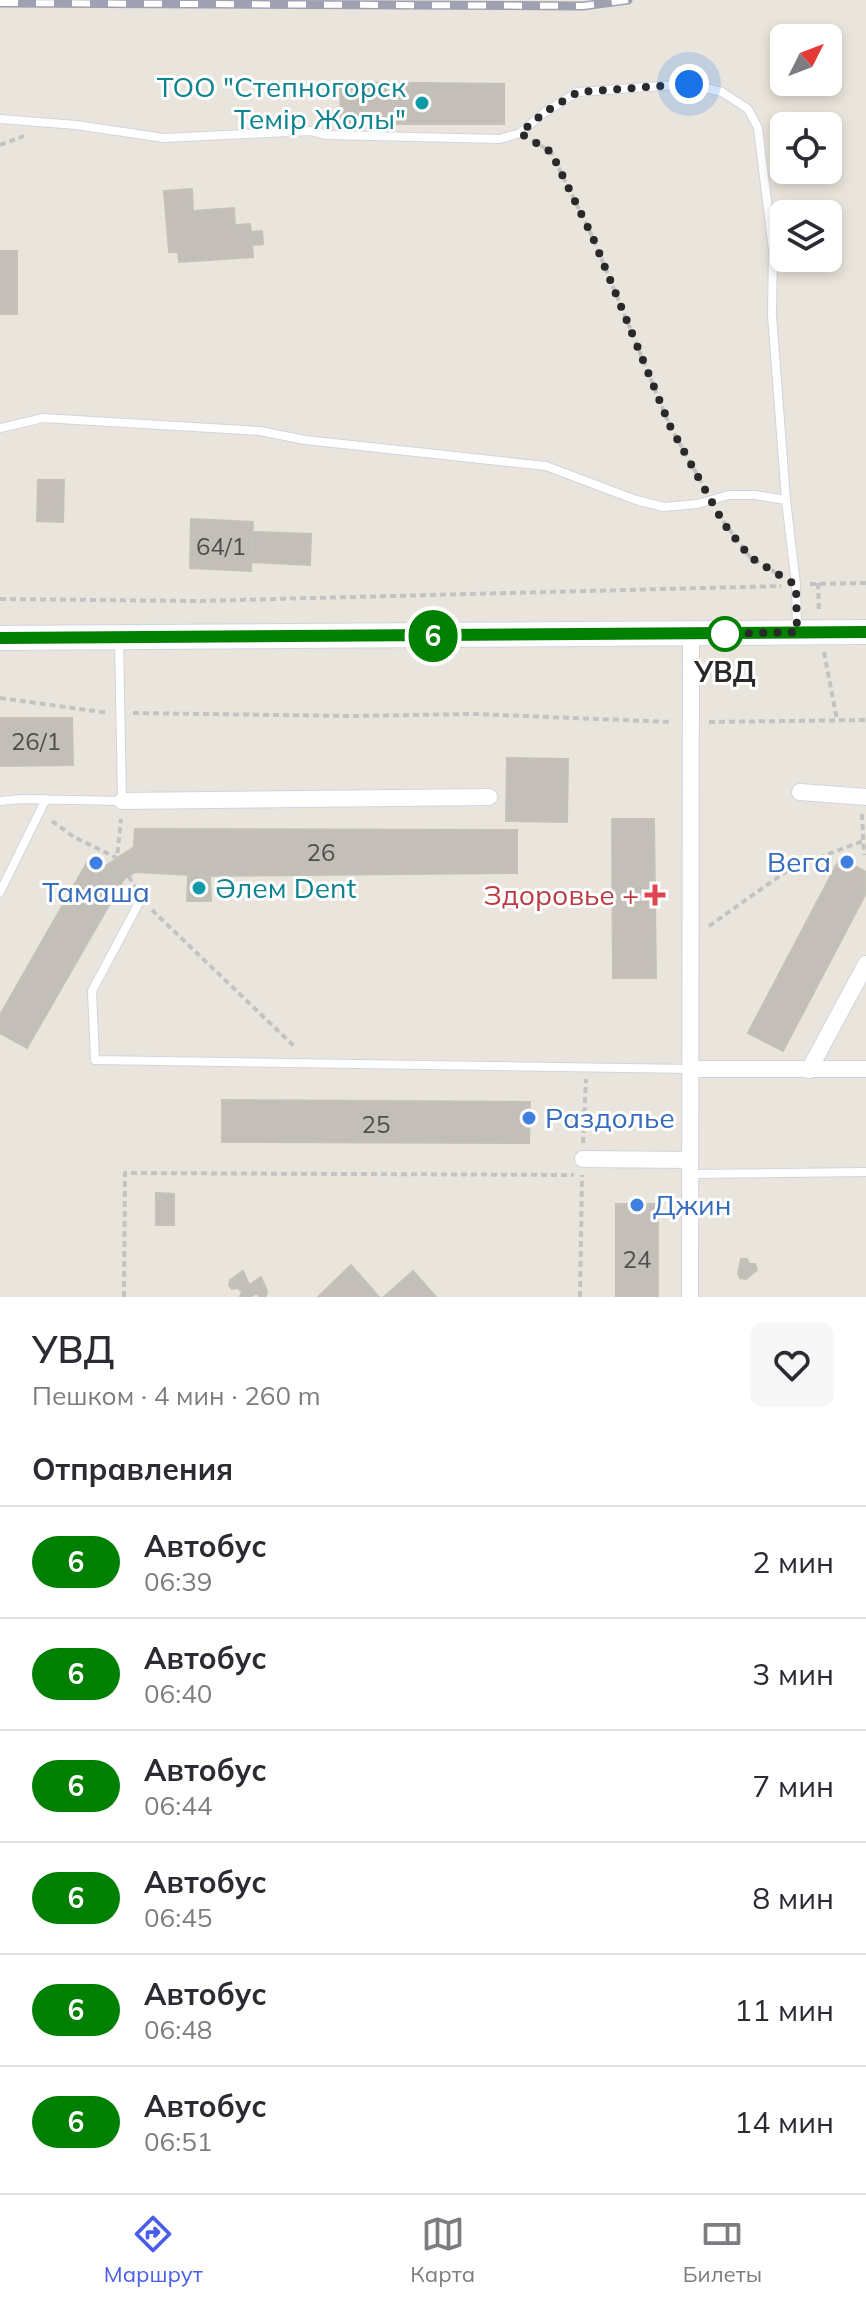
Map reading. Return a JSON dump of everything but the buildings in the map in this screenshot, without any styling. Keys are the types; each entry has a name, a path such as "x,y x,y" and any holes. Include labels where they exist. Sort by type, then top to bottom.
{"street":[{"path":"0,638 866,632"},
{"path":"690,1297 691,635"},
{"path":"800,792 864,797"},
{"path":"122,801 489,797"},
{"path":"809,1070 866,964"},
{"path":"691,1069 866,1069"},
{"path":"582,1167 690,1167"}],"lane":[{"path":"0,119 76,125 164,138 311,131 327,135 500,139 520,133 545,112 578,92 689,84 722,92 748,109 758,128 773,250 772,315 786,500 796,585 797,632"},
{"path":"0,428 43,418 260,431 305,440 546,466 636,500 664,507 697,504 729,495 786,500"},
{"path":"0,801 122,801 119,638"},
{"path":"0,892 46,799"},
{"path":"141,899 92,991 95,1060 691,1069"},
{"path":"690,1167 866,1172"}],"path":[{"path":"520,133 551,152 593,238 670,426 724,524 750,557 796,585"},
{"path":"0,599 197,601 866,583"},
{"path":"0,698 119,713 474,714 690,722 866,720"},
{"path":"864,797 864,855"},
{"path":"39,812 74,837 117,858 122,801"},
{"path":"691,937 720,920 791,868 863,841"},
{"path":"129,876 141,899 313,1064"},
{"path":"580,1297 586,1069"},
{"path":"124,1297 125,1173 582,1167"}],"railway":[{"path":"0,3 583,6 628,0"}],"bus line":[{"name":"6","path":"0,638 866,632"}],"place":[{"name":"ТОО \"Степногорск Темiр Жолы\"","path":"422,103"},
{"name":"УВД","path":"725,634"},
{"name":"Вега","path":"847,862"},
{"name":"Тамаша","path":"96,863"},
{"name":"Әлем Dent","path":"199,888"},
{"name":"Здоровье +","path":"655,895"},
{"name":"Раздолье","path":"529,1118"},
{"name":"Джин","path":"637,1205"}],"route":[{"path":"689,84 578,92 545,112 520,133 551,152 593,238 670,426 724,524 750,557 796,585 797,632 718,634 725,634"}]}
